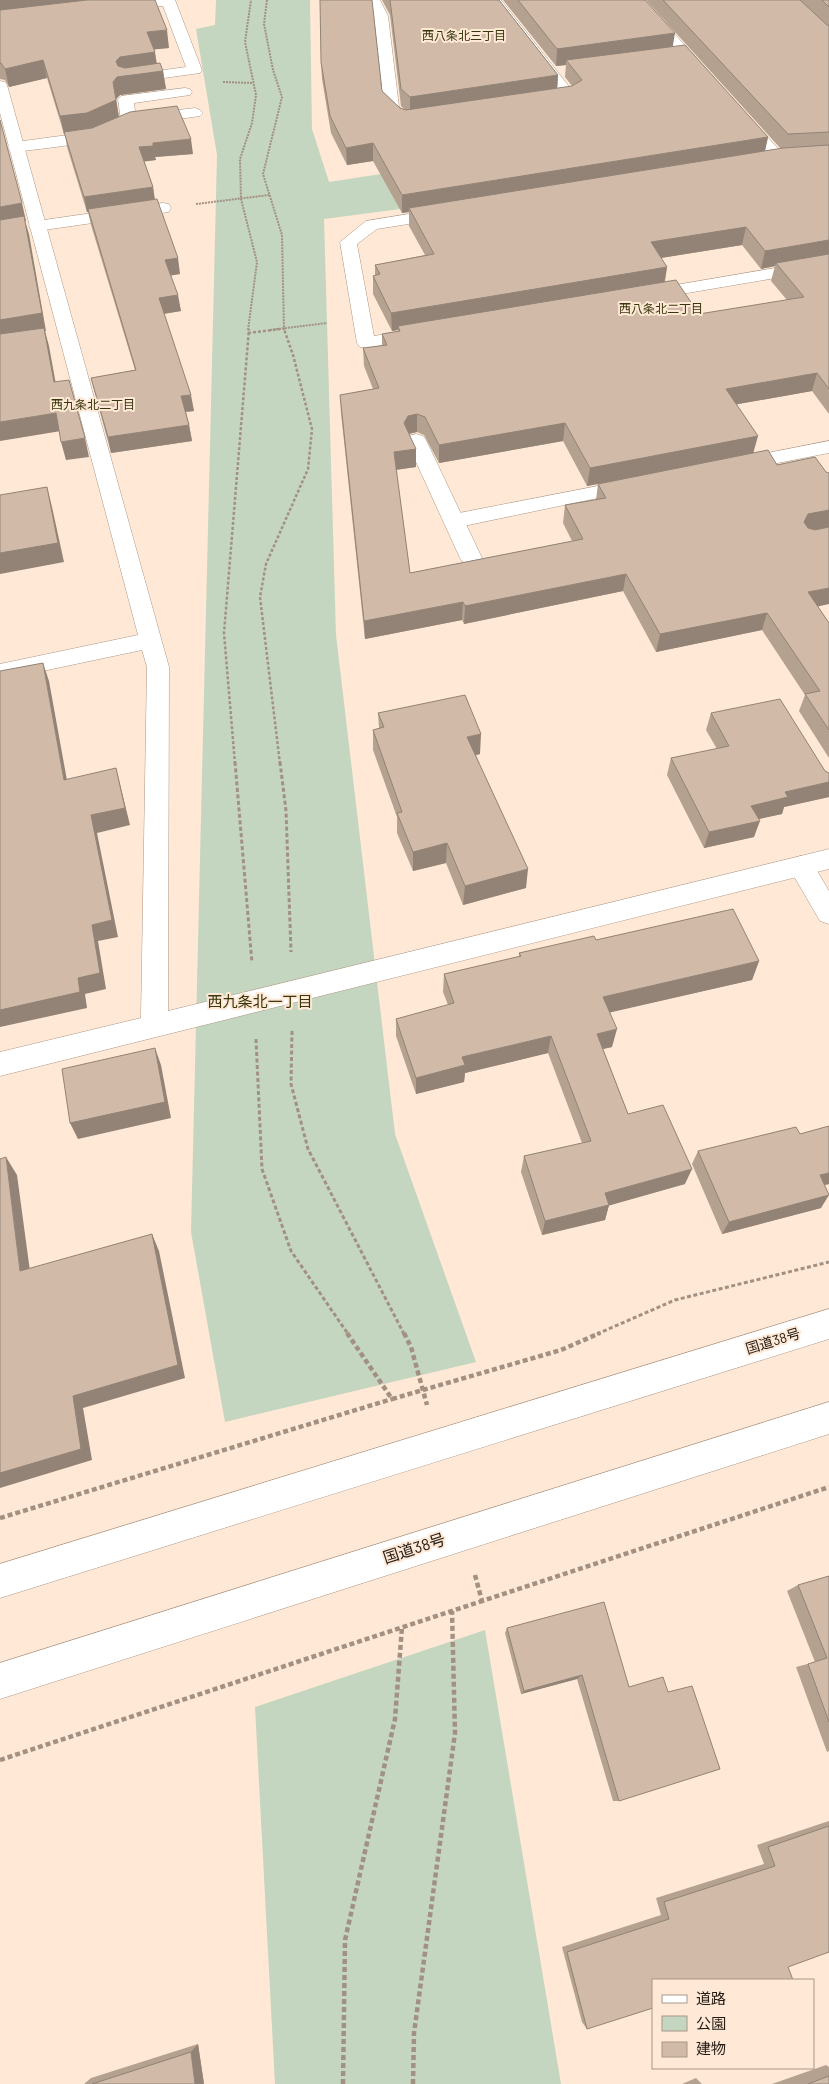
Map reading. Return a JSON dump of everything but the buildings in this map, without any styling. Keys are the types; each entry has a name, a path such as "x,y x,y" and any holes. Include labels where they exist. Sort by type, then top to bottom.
{"main road":[{"path":"109,8 168,0 195,70 128,80"},
{"path":"373,0 381,16 392,108 406,121 435,117"},
{"path":"494,0 570,97 531,103"},
{"path":"637,0 711,83"},
{"path":"666,57 686,55"},
{"path":"551,73 570,70"},
{"path":"0,85 16,146 28,228 57,337 158,667 154,1027"},
{"path":"129,121 126,99 185,92"},
{"path":"729,104 780,160"},
{"path":"16,146 94,136 129,121 195,113"},
{"path":"760,163 798,157"},
{"path":"28,228 163,208"},
{"path":"435,331 366,343 348,242 372,225 460,211"},
{"path":"632,297 829,264"},
{"path":"416,440 471,558"},
{"path":"717,469 829,447"},
{"path":"805,452 819,472"},
{"path":"454,521 649,482"},
{"path":"0,672 151,640"},
{"path":"0,1064 829,859"},
{"path":"801,866 829,914"},
{"name":"国道38号","path":"0,1581 829,1324"},
{"name":"国道38号","path":"0,1681 829,1418"}],"path":[{"path":"251,0 245,42 256,95 252,123 240,159 241,199 258,262 248,334 224,633 255,1002 262,1169 291,1250 392,1399"},
{"path":"266,0 264,24 273,70 282,98 262,174 282,236 284,329 293,355 312,429 308,470 266,564 260,597 286,811 292,992 291,1084 308,1149 411,1347 437,1444"},
{"path":"163,208 269,195"},
{"path":"248,334 361,318"},
{"path":"0,1518 560,1350 675,1300 829,1262"},
{"path":"0,1760 829,1487"},
{"path":"465,1532 482,1601"},
{"path":"413,2084 414,2033 455,1733 452,1610"},
{"path":"343,2084 345,1940 395,1719 402,1627"}],"green space":[{"path":"216,0 310,0 312,129 329,182 433,166 454,202 324,219 336,635 395,1134 476,1362 225,1422 191,1232 217,155 196,29 215,25"},
{"path":"485,1630 561,2084 275,2084 255,1707"}],"district":[{"name":"西八条北三丁目","path":"464,36"},
{"name":"西八条北二丁目","path":"661,309"},
{"name":"西九条北二丁目","path":"93,405"},
{"name":"西九条北一丁目","path":"260,1002"}]}
